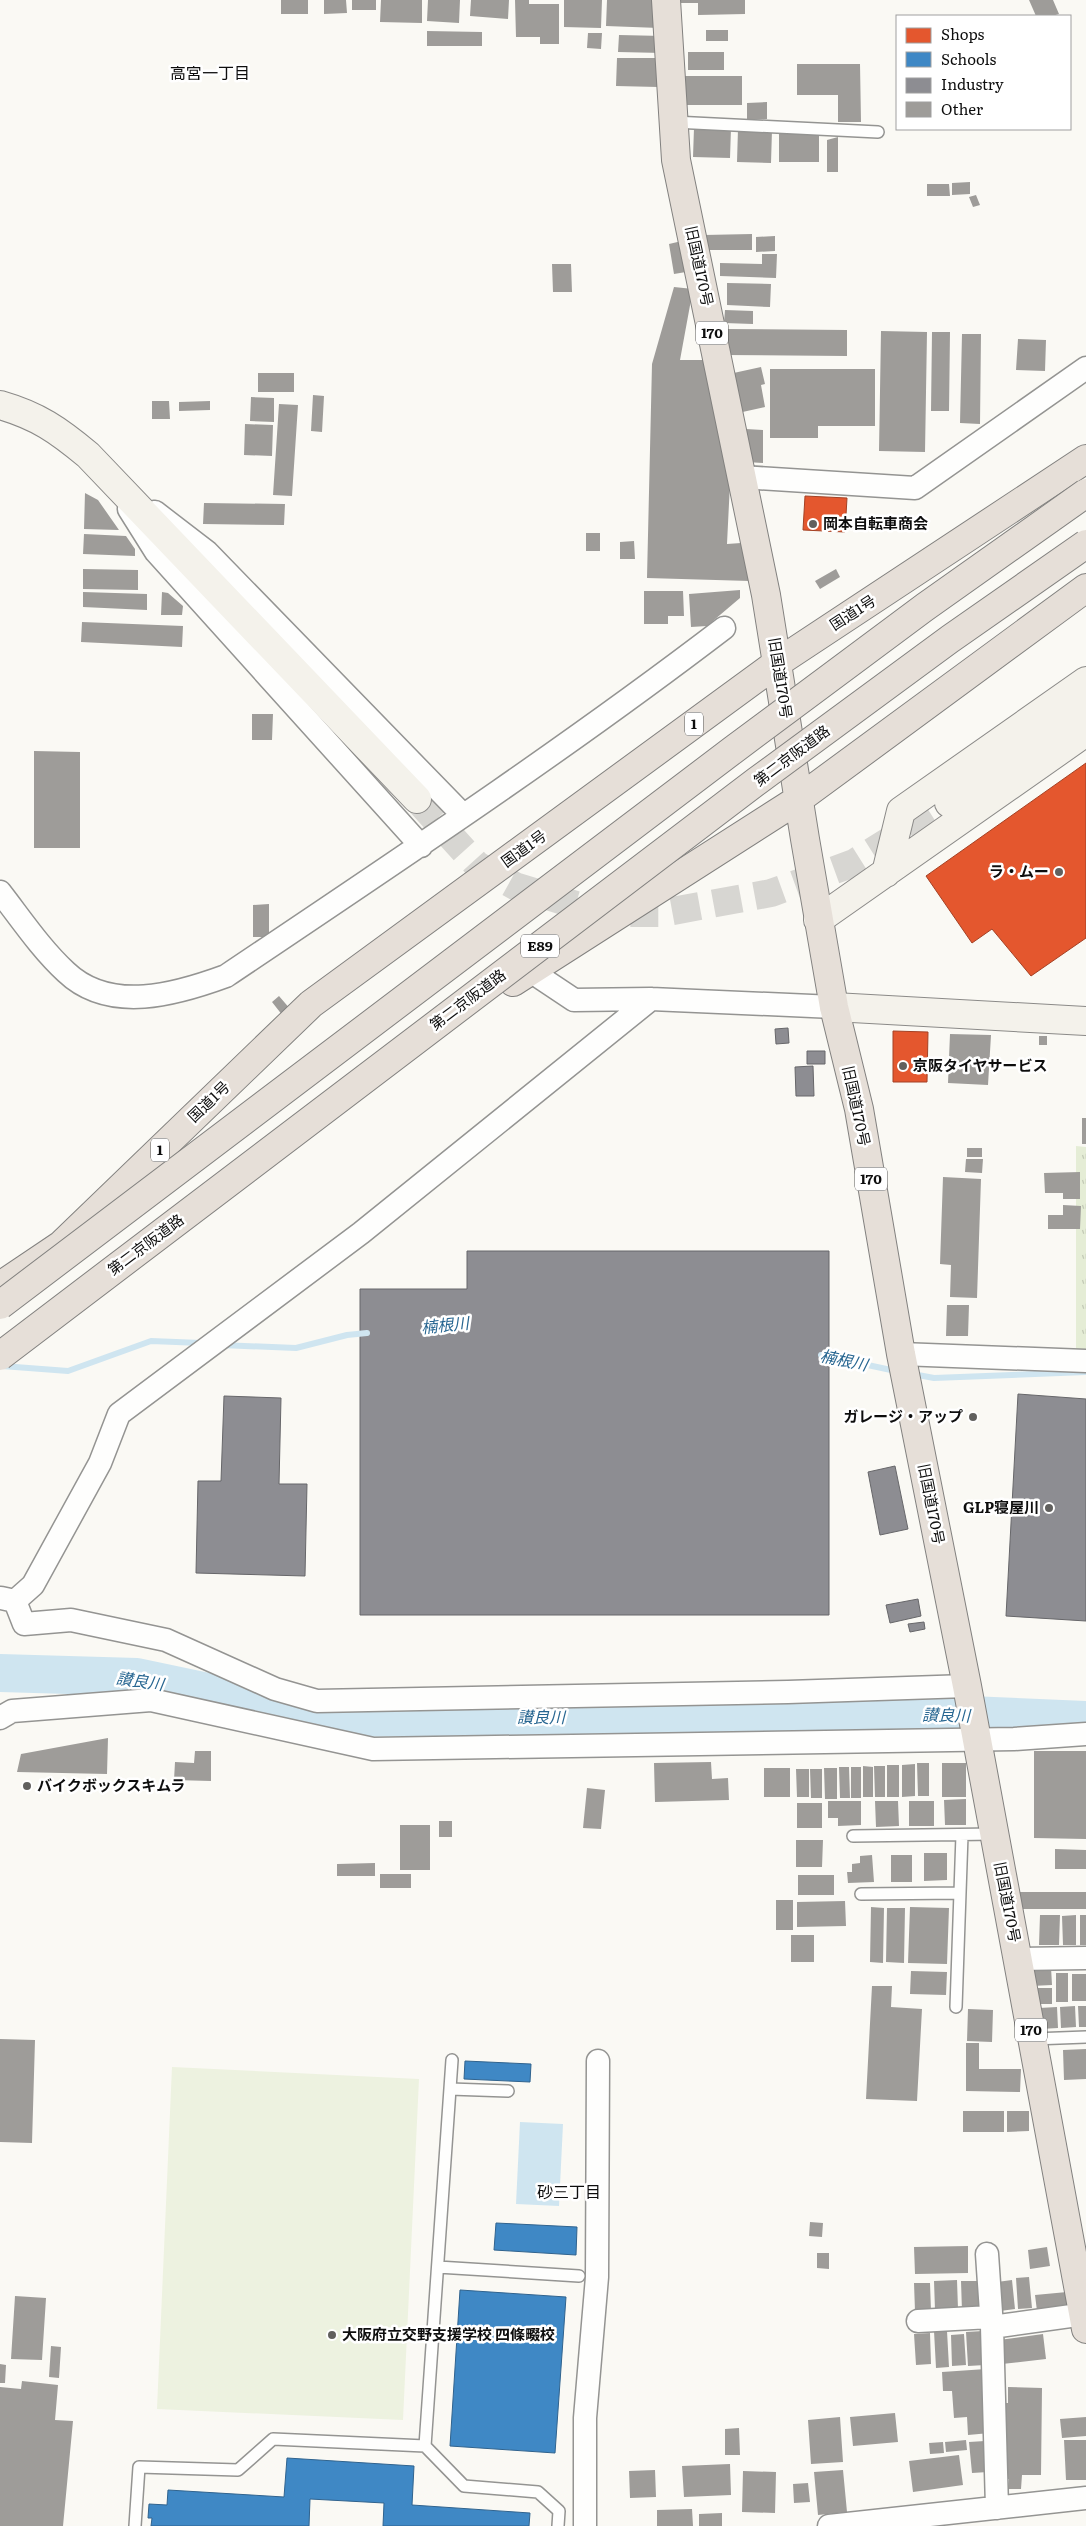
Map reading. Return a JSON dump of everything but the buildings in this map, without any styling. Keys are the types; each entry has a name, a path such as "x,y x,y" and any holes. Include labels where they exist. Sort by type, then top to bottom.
{"highway":[{"name":"旧国道170号","path":"666,0 676,160 766,595 818,920 834,1007 858,1109 901,1354 976,1736 1085,2319"},
{"name":"国道1号","path":"0,1286 61,1246 311,1004 777,663 1086,459"},
{"name":"E89","path":"0,1305 733,750 925,607 1086,493"},
{"name":"第二京阪道路","path":"0,1357 757,782 950,639 1086,544"},
{"path":"0,1357 529,970 799,800 1086,588"}],"street":[{"path":"742,477 915,488 1086,368"},
{"path":"0,405 22,412 54,427 88,455 417,799"},
{"path":"109,476 207,552 463,815"},
{"path":"109,476 156,552 421,846"},
{"path":"0,892 45,950 67,974 90,988 119,996 150,997 190,989 226,976 421,846 675,666 724,628"},
{"path":"886,874 901,811 1086,681"},
{"path":"949,803 1086,706"},
{"path":"818,920 1086,732"},
{"path":"529,970 574,1000 651,999 1086,1021"},
{"path":"651,999 361,1233 119,1414 100,1464 33,1585 8,1599 24,1624 71,1620 166,1640 275,1689 317,1701 967,1691"},
{"path":"901,1354 1086,1361"},
{"path":"0,1718 12,1712 151,1700 373,1749 1086,1734"},
{"path":"1018,1959 1086,1958"},
{"path":"585,2526 585,2418 597,2277 598,2061"},
{"path":"987,2254 992,2322 997,2508"},
{"path":"918,2321 992,2322 1085,2319"},
{"path":"829,2526 1086,2498"}],"lane":[{"path":"674,122 878,132"},
{"path":"853,1836 994,1834"},
{"path":"956,2007 962,1835"},
{"path":"861,1894 960,1893"},
{"path":"1033,2039 1086,2037"},
{"path":"425,2446 452,2060"},
{"path":"450,2090 508,2090"},
{"path":"438,2267 579,2276"},
{"path":"135,2526 139,2467 238,2470 273,2439 425,2446 464,2486 538,2492 559,2511 558,2526"}],"green space":[{"path":"1076,1146 1086,1147 1086,1350 1076,1350"},
{"path":"172,2067 419,2079 403,2420 157,2409"}],"water":[{"path":"520,2122 563,2124 559,2206 516,2204"}],"waterway":[{"name":"楠根川","path":"221,1345 296,1348 347,1335 367,1333"},
{"name":"楠根川","path":"2,1366 68,1371 151,1341 201,1343"},
{"name":"楠根川","path":"821,1355 891,1370"},
{"name":"楠根川","path":"918,1375 934,1378 1086,1372"},
{"name":"讃良川","path":"0,1673 137,1677 213,1693 293,1715 336,1718 945,1714 1086,1720"}],"tunnel":[{"path":"417,799 477,865 515,886 602,913 662,913 771,893 854,863 949,803"}],"place":[{"name":"岡本自転車商会","path":"813,524"},
{"name":"ラ・ムー","path":"1059,872"},
{"name":"京阪タイヤサービス","path":"903,1066"},
{"name":"ガレージ・アップ","path":"973,1417"},
{"name":"GLP寝屋川","path":"1049,1508"},
{"name":"バイクボックスキムラ","path":"27,1786"},
{"name":"大阪府立交野支援学校 四條畷校","path":"332,2335"}],"district":[{"name":"高宮一丁目","path":"210,73"},
{"name":"砂三丁目","path":"569,2192"}]}
